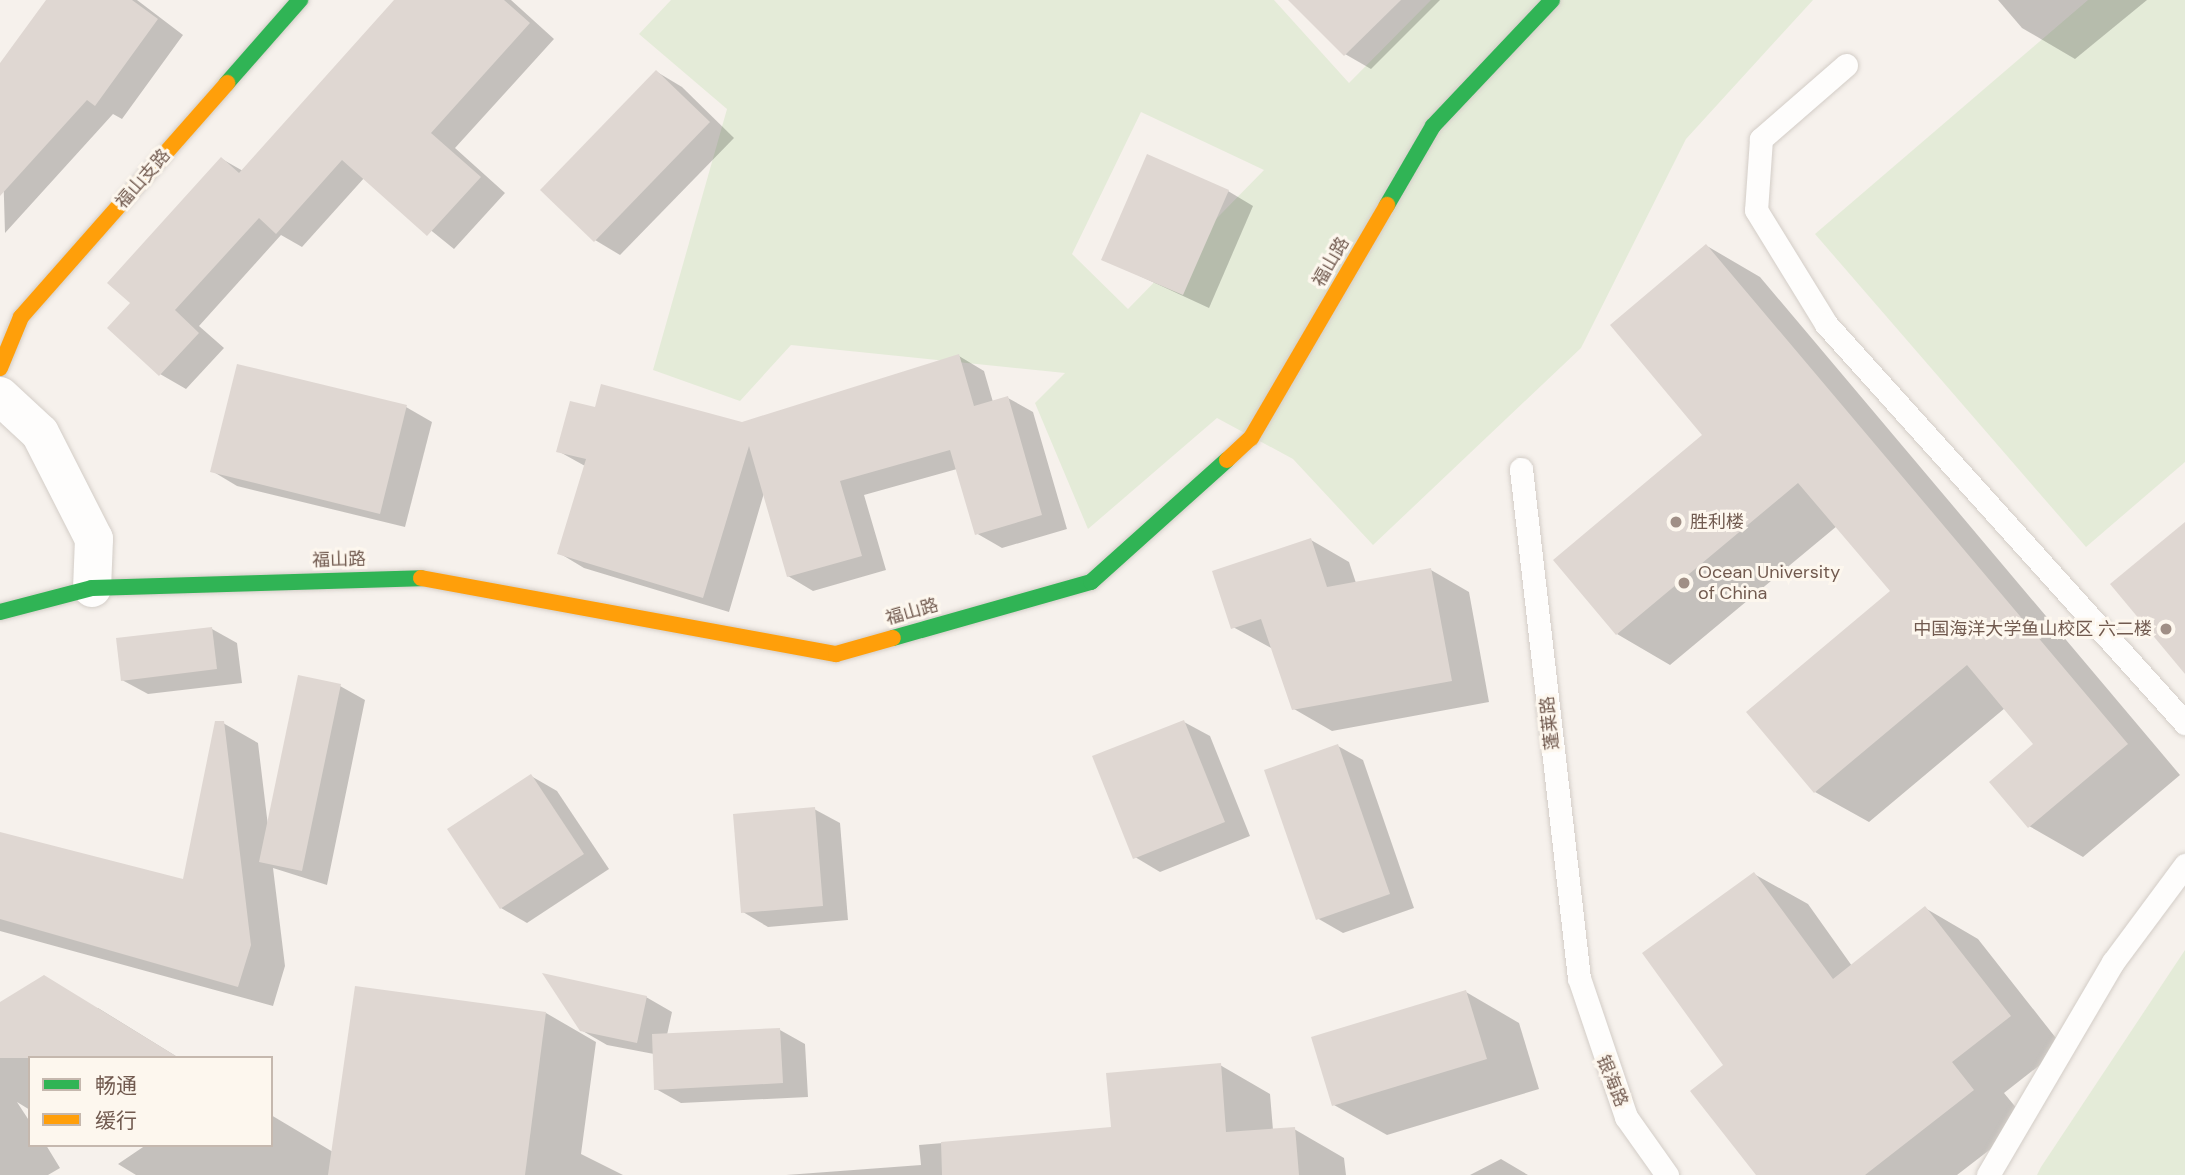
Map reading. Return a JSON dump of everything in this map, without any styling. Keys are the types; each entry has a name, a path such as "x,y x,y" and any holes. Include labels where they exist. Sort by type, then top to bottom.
{"street":[{"name":"福山支路","path":"0,368 21,317 300,0"},
{"name":"福山路","path":"0,612 92,588 410,576 836,653 1091,582 1251,438 1433,126 1552,0"},
{"path":"0,396 40,433 94,539 92,588"}],"lane":[{"path":"1846,65 1761,139 1756,210 1826,324 2185,723"},
{"name":"蓬莱路","path":"1521,469 1579,978"},
{"path":"1987,1175 2113,962 2185,865"},
{"name":"银海路","path":"1579,978 1626,1117 1667,1175"}],"green space":[{"path":"671,0 1274,0 1349,83 1431,0 1813,0 1686,139 1581,348 1373,545 1293,459 1217,418 1088,529 1035,403 1065,373 791,345 740,401 653,370 727,109 639,34","holes":["1141,112 1264,170 1128,309 1072,254"]},
{"path":"2088,0 2185,0 2185,462 2086,547 1815,234"},
{"path":"2185,950 2185,1175 2037,1175 2041,1167"}],"building":[{"path":"46,0 132,0 158,19 95,106 87,100 0,196 0,63"},
{"path":"394,0 504,0 530,23 431,133 481,177 427,236 342,160 276,234 259,218 175,310 199,333 159,376 107,328 130,303 107,283 221,157 239,173"},
{"path":"1288,0 1401,0 1344,56"},
{"path":"656,70 710,122 594,242 540,190"},
{"path":"1147,154 1229,190 1183,295 1101,260"},
{"name":"胜利楼","path":"1706,244 2128,744 2028,828 1989,782 2033,744 1967,665 1814,793 1746,712 1890,591 1798,483 1616,635 1553,560 1702,435 1610,325"},
{"path":"959,354 974,406 1008,396 1042,515 975,535 950,450 840,481 862,556 787,577 749,446 703,598 557,554 586,459 556,452 570,401 595,407 601,384 742,422"},
{"path":"237,364 407,405 380,514 210,472"},
{"name":"中国海洋大学鱼山校区 六二楼","path":"2185,522 2185,674 2110,584"},
{"path":"1311,538 1327,587 1431,568 1452,681 1292,710 1261,619 1231,629 1212,571"},
{"path":"212,627 217,669 121,681 116,638"},
{"path":"298,675 341,684 302,871 259,862"},
{"path":"1184,720 1225,822 1133,859 1092,756"},
{"path":"215,721 224,721 251,945 238,987 0,919 0,832 183,879"},
{"path":"1338,744 1390,894 1316,920 1264,770"},
{"path":"531,774 584,854 500,909 447,829"},
{"path":"815,807 823,906 741,913 733,814"},
{"path":"1754,872 1833,979 1925,906 2011,1016 1952,1062 1974,1090 1865,1175 1756,1175 1690,1091 1723,1065 1642,953"},
{"path":"542,973 647,996 637,1043 580,1031"},
{"path":"44,975 176,1056 0,1058 0,1002"},
{"path":"355,986 546,1012 525,1175 328,1175"},
{"path":"1466,990 1487,1059 1332,1106 1311,1037"},
{"path":"780,1028 783,1083 654,1090 652,1034"},
{"path":"1221,1063 1226,1132 1295,1127 1299,1175 942,1175 941,1142 1111,1127 1106,1073"}],"traffic: fast":[{"path":"227,83 300,0"},
{"path":"1387,205 1433,126 1552,0"},
{"path":"893,638 1091,582 1227,460"},
{"path":"0,612 92,588 421,578"}],"traffic: slow":[{"path":"0,368 21,317 227,83"},
{"path":"1227,460 1251,438 1387,205"},
{"path":"421,578 836,654 893,638"}],"place":[{"name":"胜利楼","path":"1676,522"},
{"name":"Ocean University of China","path":"1684,583"},
{"name":"中国海洋大学鱼山校区 六二楼","path":"2166,629"}]}
